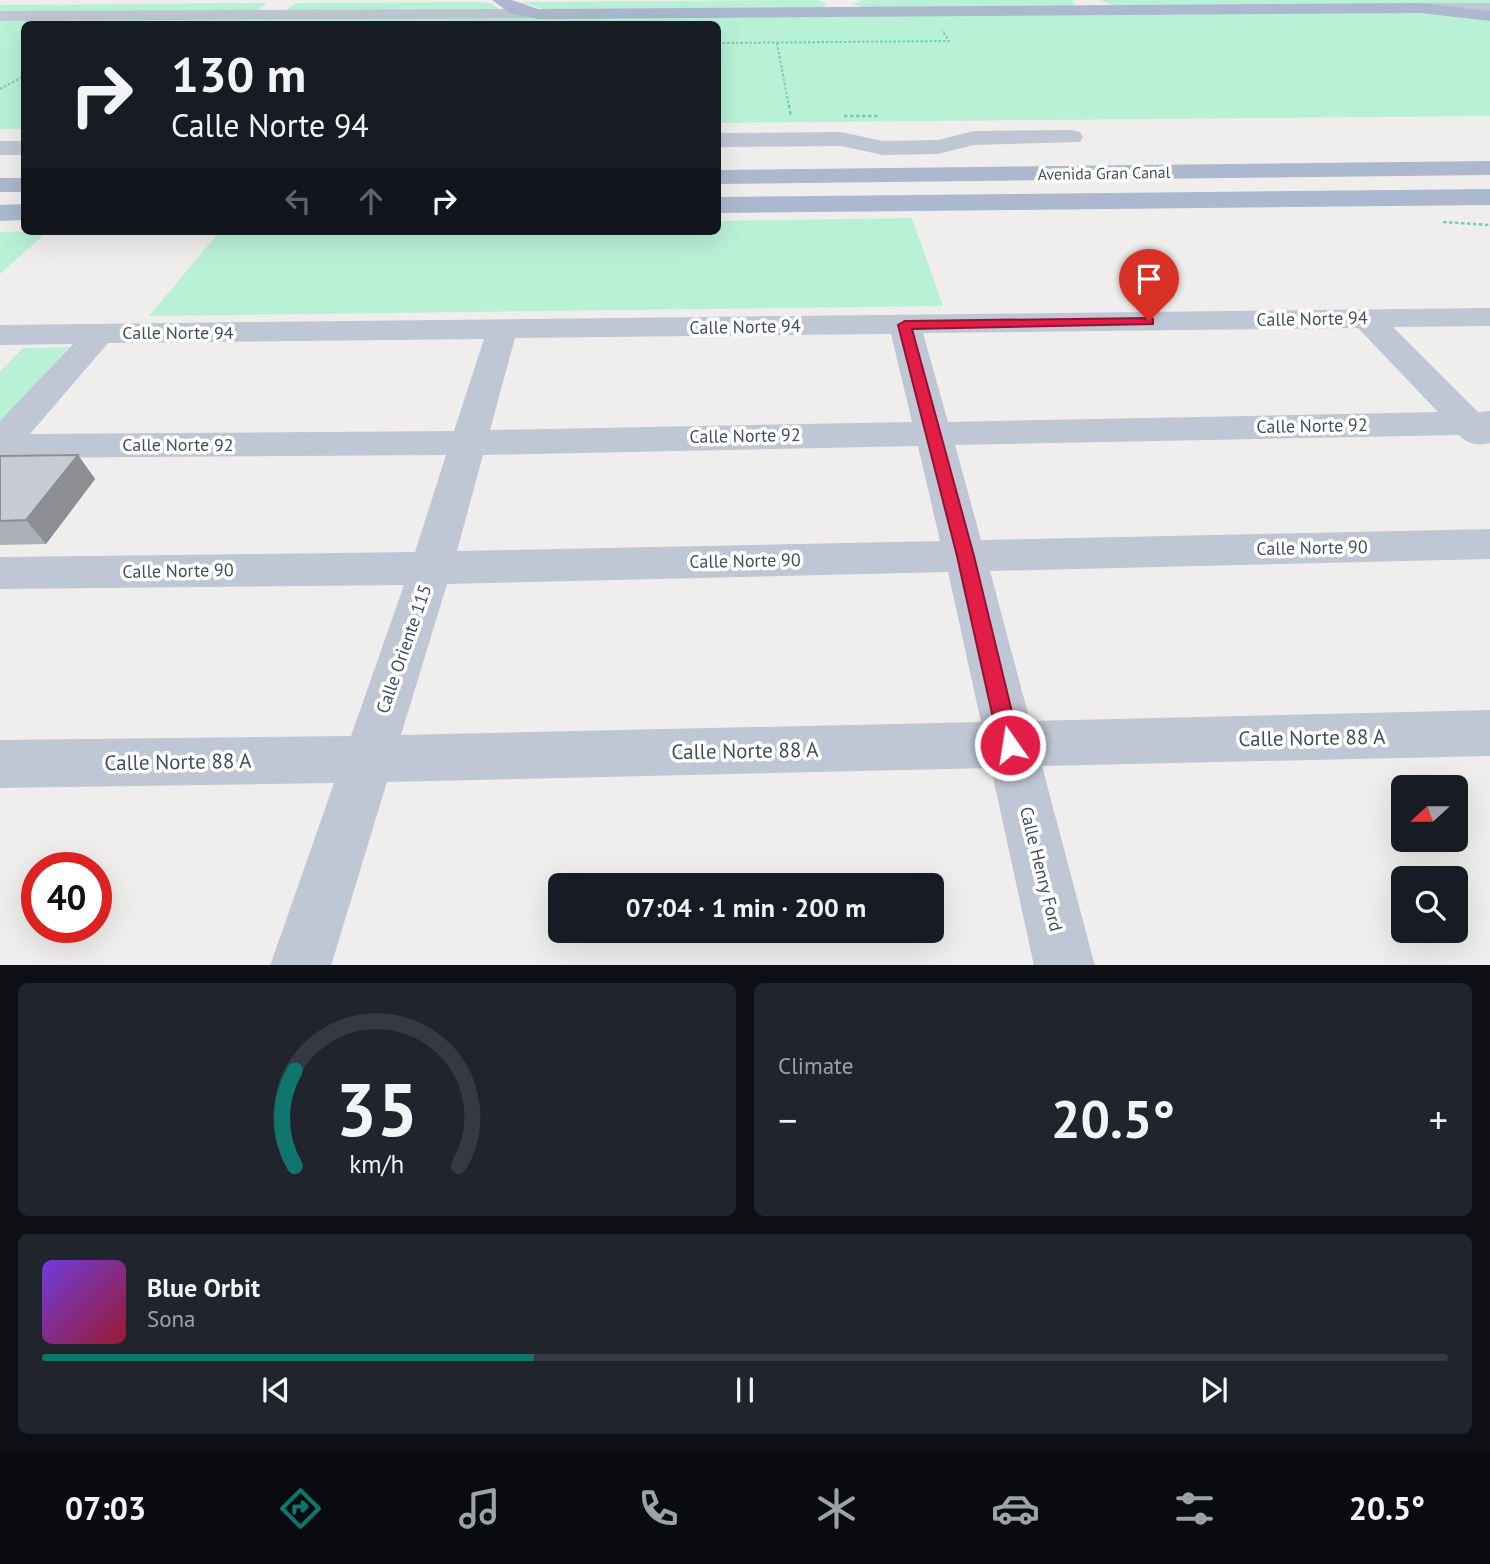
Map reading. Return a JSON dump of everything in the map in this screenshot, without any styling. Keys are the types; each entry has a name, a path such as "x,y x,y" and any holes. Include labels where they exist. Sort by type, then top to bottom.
{"main road":[{"path":"500,0 516,9 538,14 840,5 1093,5 1419,8 1490,16"},
{"name":"Avenida Gran Canal","path":"721,177 1490,168"},
{"path":"0,185 21,185"},
{"name":"Avenida Gran Canal","path":"721,205 1490,197"},
{"path":"0,213 21,212"}],"street":[{"path":"0,16 211,10 283,1 402,0"},
{"path":"0,3 166,1 250,15 538,14"},
{"path":"269,15 283,1"},
{"path":"1419,8 1490,8"},
{"path":"233,21 250,15"},
{"path":"721,141 841,139 883,148 938,147 974,138 1072,137"},
{"path":"0,148 21,148"},
{"name":"Calle Norte 94","path":"2,337 100,333 1490,317"},
{"path":"1366,318 1483,431"},
{"name":"Calle Henry Ford","path":"905,325 965,556 1065,965"},
{"name":"Calle Oriente 115","path":"300,965 431,568 502,330"},
{"path":"0,445 100,333"},
{"name":"Calle Norte 92","path":"0,445 468,443 932,432 1483,431"},
{"name":"Calle Norte 90","path":"0,573 431,568 1490,544"},
{"name":"Calle Norte 88 A","path":"0,764 367,759 1490,733"}],"path":[{"path":"777,43 791,117"},
{"path":"0,89 21,78"}],"green space":[{"path":"818,0 827,4 822,8 544,9 519,2"},
{"path":"864,0 1072,0 1075,3 1072,6 867,8 852,4"},
{"path":"1100,0 1490,0 1490,4 1115,6"},
{"path":"302,3 491,3 500,10 286,10"},
{"path":"0,5 266,5 254,11 0,13"},
{"path":"1407,12 1490,21 1490,116 721,123 721,21 21,21 21,129 0,129 0,21"},
{"path":"912,218 943,306 149,316 217,235 721,235 721,221"},
{"path":"0,232 21,232 21,235 44,235 0,274"},
{"path":"69,347 0,423 0,372 23,348"}],"building":[{"path":"78,455 26,520 0,521 0,456"}],"route":[{"path":"1010,745 965,556 905,325 1149,321"}]}
